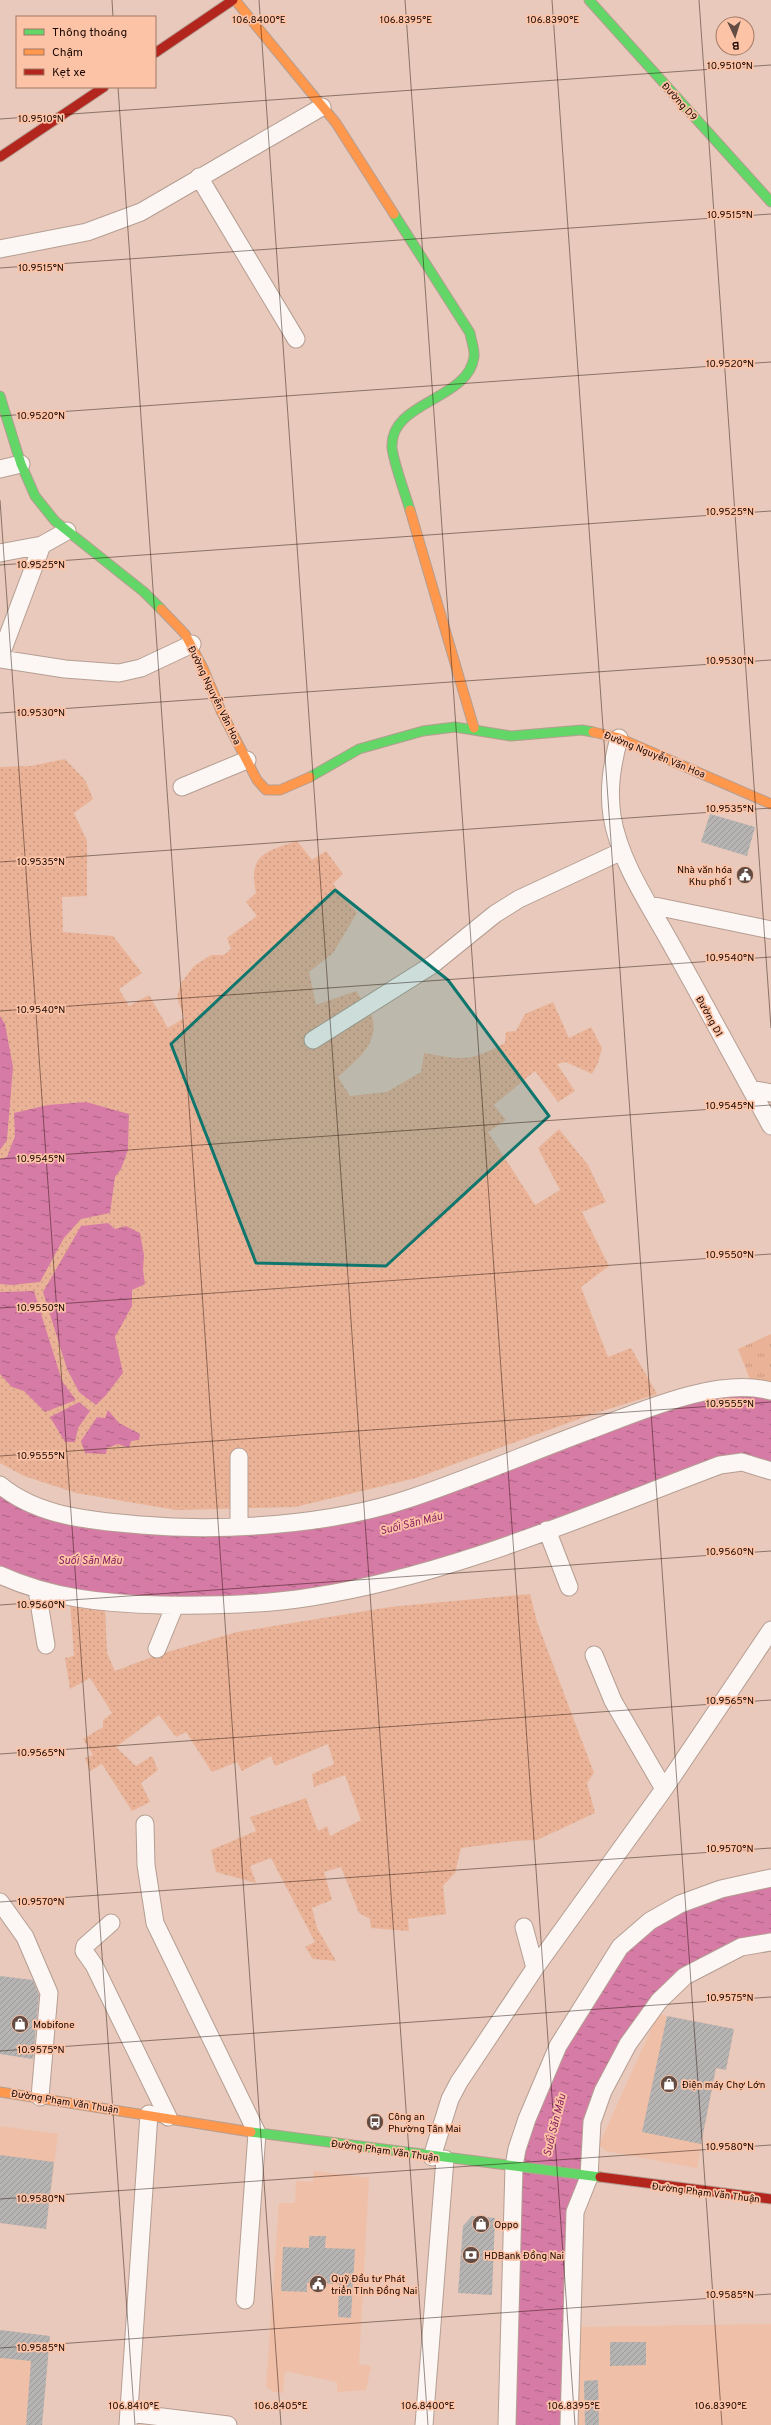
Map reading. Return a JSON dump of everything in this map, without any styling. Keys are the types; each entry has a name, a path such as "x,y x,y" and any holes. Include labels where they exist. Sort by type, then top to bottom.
{"street":[{"name":"Đường D9","path":"589,0 771,202"},
{"path":"156,52 225,2 336,123 470,333 473,342 475,360 474,369 469,376 455,386 404,417 394,431 392,447 474,728"},
{"path":"0,157 103,88"},
{"path":"0,248 87,232 141,212 199,176 322,107"},
{"path":"199,176 296,339"},
{"name":"Đường Nguyễn Văn Hoa","path":"0,396 21,464 35,496 67,531 144,592 185,634 192,644 221,710 257,780 266,790 280,790 298,784 360,749 386,740 446,727 474,728 511,736 582,730 619,738 771,804"},
{"path":"0,469 21,464"},
{"path":"0,553 42,545 67,531"},
{"path":"42,545 0,658 65,669 119,673 141,668 192,644"},
{"name":"Đường D1","path":"619,738 611,770 609,792 612,817 622,851 650,906 771,1126"},
{"path":"182,787 247,760"},
{"path":"313,1040 432,965 460,944 495,914 519,900 622,851"},
{"path":"650,906 771,930"},
{"path":"751,1089 771,1094"},
{"path":"0,1485 14,1497 38,1508 74,1517 110,1523 168,1527 239,1527 293,1522 348,1513 406,1499 656,1406 714,1389 763,1389 771,1391"},
{"path":"239,1457 239,1527"},
{"path":"0,1575 37,1590 85,1600 175,1606 266,1603 311,1597 391,1581 485,1553 720,1465 742,1462 771,1471"},
{"path":"547,1530 569,1587"},
{"path":"37,1590 46,1645"},
{"path":"157,1649 175,1606"},
{"path":"424,2425 439,2158 450,2099 459,2082 535,1968 664,1789 771,1630"},
{"path":"594,1655 613,1701 664,1789"},
{"path":"145,1824 146,1865 155,1923 257,2133 245,2300"},
{"path":"507,2425 514,2166 517,2149 527,2119 558,2046 620,1947 650,1921 680,1904 720,1889 771,1878"},
{"path":"0,1902 25,1937 50,1993 40,2097"},
{"path":"111,1923 85,1946 84,1951 97,1972 168,2117"},
{"path":"524,1927 535,1968"},
{"path":"569,2425 575,2212 590,2177 592,2122 603,2091 628,2044 659,2001 685,1976 741,1946 771,1942"},
{"name":"Đường Phạm Văn Thuận","path":"0,2092 168,2117 257,2133 439,2158 514,2166 590,2177 771,2199"},
{"path":"149,2114 128,2419 228,2425"}],"highlighted area":[{"path":"335,890 448,980 549,1116 386,1266 256,1263 171,1044"}],"shaded area":[{"name":"Điện máy Chợ Lớn","path":"658,2014 734,2029 726,2070 716,2068 697,2168 606,2151 599,2145"},
{"path":"0,2126 58,2134 46,2229 0,2223"},
{"name":"Quỹ Đầu tư Phát triển Tỉnh Đồng Nai","path":"314,2171 369,2178 359,2364 371,2366 366,2390 337,2392 337,2382 285,2371 283,2393 274,2392 266,2387 279,2203 295,2203 296,2181 313,2182"},
{"path":"771,2324 771,2425 576,2425 578,2327"},
{"path":"0,2330 50,2336 42,2425 0,2425"}],"green space":[{"path":"65,759 85,780 93,799 74,813 87,841 87,896 62,897 63,932 113,936 142,973 119,989 129,1006 149,995 168,1028 184,1018 177,997 181,983 194,966 211,955 224,955 231,949 227,938 257,916 246,902 256,893 254,870 261,857 267,852 276,848 297,841 312,860 326,851 343,874 333,884 357,913 333,953 309,972 316,1005 356,991 372,1017 374,1030 372,1038 357,1059 338,1077 350,1096 387,1092 421,1072 424,1053 457,1058 466,1058 483,1054 505,1043 506,1032 516,1031 525,1014 553,1002 569,1038 591,1027 602,1048 598,1063 592,1074 566,1062 557,1064 575,1091 558,1102 535,1071 494,1105 506,1120 488,1132 535,1205 560,1190 538,1148 559,1129 588,1165 606,1202 582,1212 609,1266 581,1287 608,1357 631,1348 657,1394 590,1415 416,1478 295,1507 176,1510 76,1493 24,1476 0,1463 0,767 31,766"},
{"path":"771,1334 771,1384 751,1382 738,1349"},
{"path":"530,1594 537,1622 594,1773 587,1783 595,1813 537,1840 515,1841 461,1848 455,1873 443,1886 446,1914 408,1919 409,1931 371,1928 370,1919 359,1913 341,1867 324,1872 332,1900 312,1908 317,1928 336,1961 313,1959 305,1947 315,1942 271,1858 250,1866 256,1883 216,1872 211,1850 256,1831 250,1817 306,1798 318,1831 327,1826 330,1836 361,1820 345,1775 314,1787 312,1774 334,1764 328,1744 275,1766 271,1756 242,1771 237,1762 212,1772 186,1732 176,1737 159,1715 116,1747 136,1766 152,1756 158,1770 141,1783 150,1802 132,1811 102,1764 90,1771 85,1758 93,1755 83,1739 103,1727 103,1720 112,1713 90,1678 70,1689 65,1658 74,1656 70,1603 105,1607 107,1653 115,1671 157,1655 237,1632 390,1607"}],"water":[{"path":"0,1016 5,1024 13,1067 7,1140 0,1150"},
{"path":"86,1102 129,1114 128,1150 121,1169 115,1177 110,1213 81,1219 64,1238 40,1282 11,1285 0,1284 0,1159 7,1157 15,1136 14,1113 48,1105"},
{"path":"108,1223 115,1229 126,1226 140,1233 144,1255 143,1270 145,1284 132,1290 132,1306 115,1337 123,1373 96,1405 79,1392 67,1369 43,1292 81,1226"},
{"path":"34,1291 62,1381 76,1400 45,1412 24,1391 12,1387 0,1374 0,1292"},
{"name":"Suối Săn Máu","path":"714,1395 761,1395 771,1397 771,1463 742,1455 483,1548 325,1589 203,1600 101,1595 36,1583 0,1567 0,1493 38,1515 298,1527 658,1411"},
{"path":"79,1402 90,1411 78,1428 75,1442 65,1442 50,1417"},
{"path":"108,1410 119,1423 140,1434 139,1440 131,1441 129,1448 118,1444 107,1448 106,1454 85,1453 81,1441 97,1417 105,1418"},
{"name":"Suối Săn Máu","path":"771,1884 771,1935 680,1971 590,2108 564,2425 512,2425 519,2162 563,2048 625,1952 654,1925 682,1911 722,1895"}],"building":[{"path":"710,814 755,827 747,856 701,842"},
{"name":"Mobifone","path":"0,1976 33,1980 39,1995 33,2059 0,2054"},
{"path":"667,2016 734,2029 726,2070 716,2068 701,2144 642,2132"},
{"path":"0,2155 54,2162 46,2229 0,2223"},
{"path":"472,2216 495,2218 492,2295 458,2293 463,2226"},
{"path":"309,2236 326,2236 325,2248 355,2249 351,2318 338,2317 339,2284 307,2283 307,2292 281,2291 283,2247 309,2248"},
{"path":"0,2330 50,2336 42,2425 26,2425 31,2361 0,2358"},
{"path":"610,2342 646,2342 646,2365 610,2366"},
{"path":"598,2380 599,2425 585,2425 584,2381"}],"traffic: fast":[{"path":"589,0 771,202"},
{"path":"394,214 470,333 474,354 469,372 458,383 445,393 415,410 403,420 394,432 392,448 393,455 410,510"},
{"path":"0,396 21,464 35,496 55,521 144,592 161,609"},
{"path":"310,777 359,749 423,731 455,727 511,736 582,730 593,732"},
{"path":"251,2132 600,2177"}],"traffic: slow":[{"path":"235,0 336,123 394,214"},
{"path":"410,510 474,728"},
{"path":"161,609 185,634 203,668 221,711 257,780 266,790 280,790 310,777"},
{"path":"593,732 619,738 771,804"},
{"path":"0,2092 251,2132"}],"traffic: jam":[{"path":"156,52 233,0"},
{"path":"0,157 103,88"},
{"path":"600,2177 771,2199"}],"place":[{"name":"Nhà văn hóa Khu phố 1","path":"745,875"},
{"name":"Mobifone","path":"20,2024"},
{"name":"Điện máy Chợ Lớn","path":"669,2084"},
{"name":"Công an Phường Tân Mai","path":"375,2122"},
{"name":"Oppo","path":"481,2224"},
{"name":"HDBank Đồng Nai","path":"471,2255"},
{"name":"Quỹ Đầu tư Phát triển Tỉnh Đồng Nai","path":"318,2284"}]}
